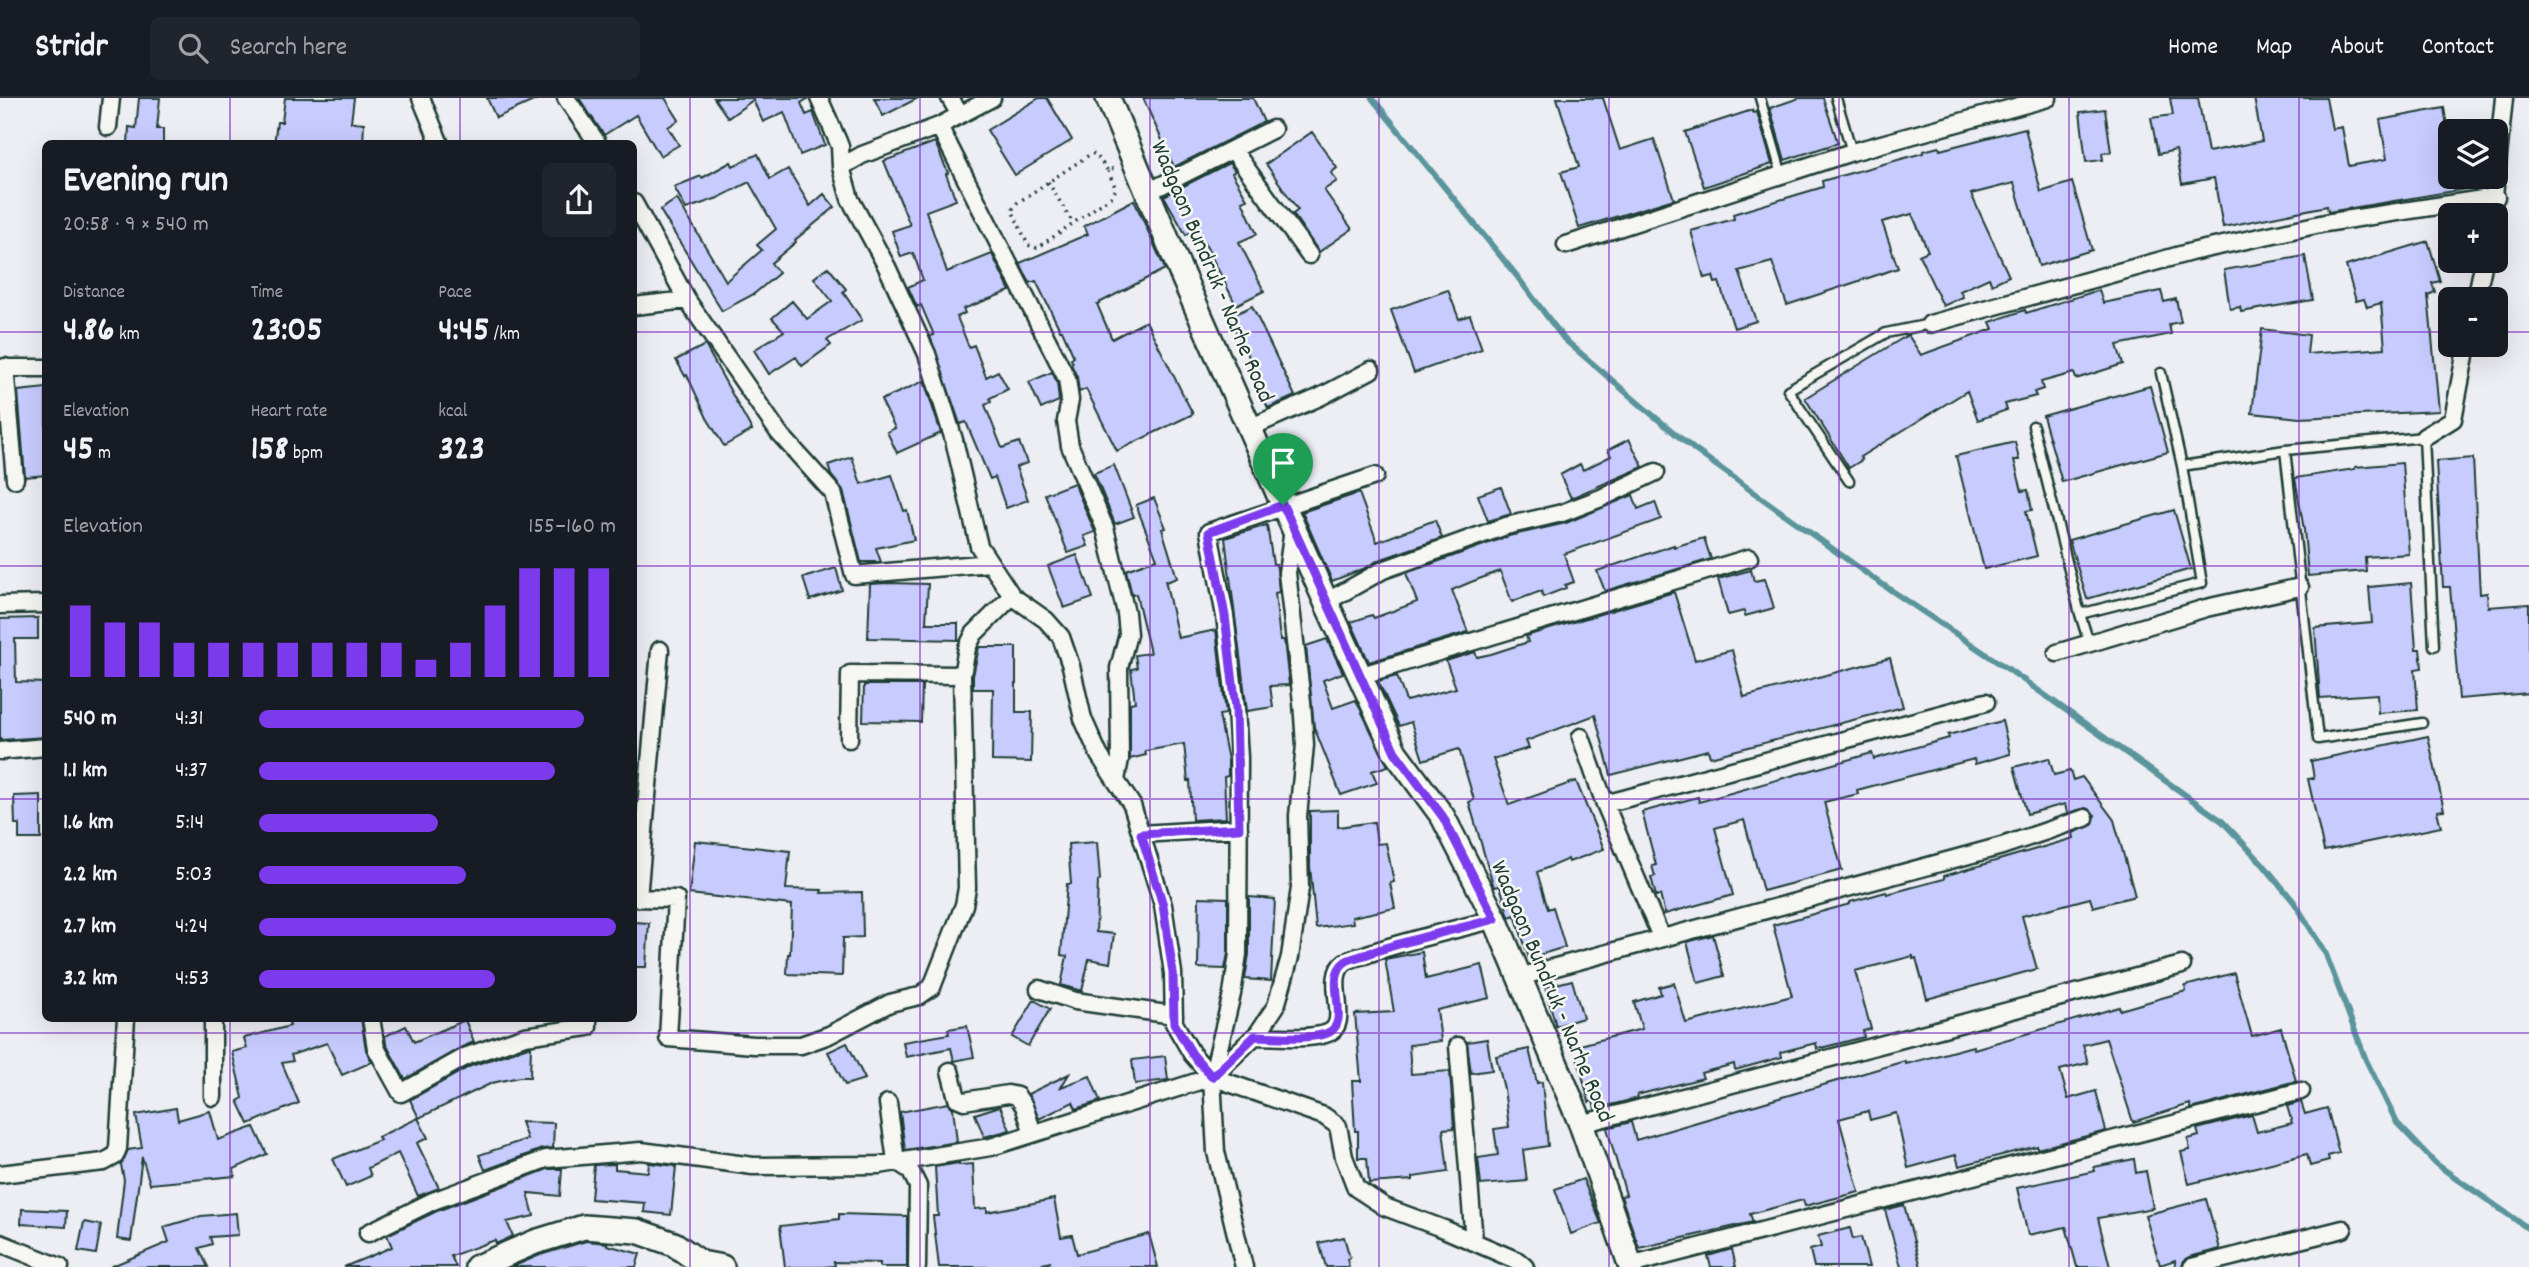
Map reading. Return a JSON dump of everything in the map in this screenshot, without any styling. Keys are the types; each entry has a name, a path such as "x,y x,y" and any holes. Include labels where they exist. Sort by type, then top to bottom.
{"street":[{"path":"108,127 111,98"},
{"path":"421,98 438,140"},
{"path":"566,98 595,140"},
{"path":"819,98 840,146 841,167 850,198 887,267 927,354 954,440 979,546 1012,596 1046,620 1061,637 1071,666 1083,719 1099,755 1132,805 1163,905 1173,973 1174,1023 1192,1054 1212,1077 1324,1116 1338,1126 1344,1157 1356,1188 1385,1207 1474,1242 1518,1261 1525,1267"},
{"path":"950,98 960,115"},
{"path":"841,167 862,155 939,126 992,98"},
{"name":"Wadgaon Bundruk - Narhe Road","path":"1108,98 1359,676 1395,752 1443,817 1495,919 1581,1124 1631,1266"},
{"path":"1566,245 1853,152 2048,98"},
{"path":"2495,203 2504,98"},
{"path":"939,126 1067,379 1070,400 1066,421 1070,446 1105,528 1126,613 1128,634 1119,668 1121,759 1116,780"},
{"path":"1148,192 1273,130"},
{"path":"1233,150 1309,255"},
{"path":"1930,324 2191,252 2325,223 2496,197"},
{"path":"637,208 687,300 779,433 833,494 854,575 990,563"},
{"path":"637,306 687,300"},
{"path":"2424,437 2453,419 2466,357"},
{"path":"15,480 3,368 42,368"},
{"path":"1250,428 1320,397 1371,370"},
{"path":"1326,602 1383,570 1506,526 1562,513 1656,472"},
{"path":"1244,1267 1216,1152 1212,1077 1232,994 1238,954 1239,828 1236,708 1225,616 1209,532 1376,475"},
{"path":"368,1233 433,1200 545,1159 641,1151 753,1166 879,1165 991,1147 1212,1077 1255,1036 1276,1006 1290,957 1300,888 1298,816 1305,745 1287,573 1293,527"},
{"path":"1359,676 1749,558"},
{"path":"2057,653 2206,608 2300,587"},
{"path":"637,898 676,898 668,1038 754,1045 801,1045 829,1035 890,1003 919,996 932,987 964,905 967,888 962,675 967,648 974,634 1012,596"},
{"path":"0,604 42,604"},
{"path":"637,888 660,650"},
{"path":"849,739 850,674 962,675"},
{"path":"1605,804 1986,702"},
{"path":"1581,737 1605,804 1661,937"},
{"path":"0,751 42,747"},
{"path":"1520,977 2002,846 2085,818"},
{"path":"1141,834 1239,828"},
{"path":"1255,1036 1309,1036 1328,1033 1336,1026 1339,1011 1335,981 1345,962 1495,919"},
{"path":"1581,1124 2182,965"},
{"path":"1039,989 1075,1001 1174,1015"},
{"path":"0,1174 104,1162 115,1156 118,1148 126,1022"},
{"path":"213,1022 213,1097"},
{"path":"372,1022 376,1048 401,1093 467,1056 525,1036 588,1027 588,1022"},
{"path":"1458,1046 1474,1242"},
{"path":"950,1071 957,1098 964,1101 1008,1094 1017,1096 1024,1106 1033,1133"},
{"path":"1631,1266 2301,1091"},
{"path":"888,1103 896,1161 910,1170 918,1186 917,1267"},
{"path":"477,1267 535,1242 584,1227 637,1231 674,1244 701,1263 722,1267"},
{"path":"2192,1267 2343,1228"},
{"path":"0,1243 60,1267"}],"lane":[{"path":"1760,98 1782,175"},
{"path":"1836,98 1853,152"},
{"path":"1849,481 1788,390 1886,333 1930,324"},
{"path":"2080,614 2202,583 2182,466 2161,373"},
{"path":"2033,426 2089,643"},
{"path":"2182,466 2284,450 2424,437 2434,646"},
{"path":"2284,450 2318,739 2422,723"}],"path":[{"path":"1092,153 1108,171 1116,189 1115,193 1037,248 1028,245 1012,210 1017,203 1092,153"},
{"path":"1108,171 1133,157"},
{"path":"1048,182 1073,223"}],"building":[{"path":"139,98 160,98 157,129 163,129 163,140 128,140 129,127 136,128"},
{"path":"285,98 354,98 351,122 364,123 363,140 275,140 277,122 282,122"},
{"path":"487,98 540,98 496,118"},
{"path":"579,98 665,98 679,120 668,127 679,145 660,156 636,115 604,135"},
{"path":"714,98 809,98 801,103 806,115 813,112 825,145 800,155 784,112 763,122 753,100 728,118"},
{"path":"874,98 918,98 883,116"},
{"path":"1039,98 1047,98 1072,140 1015,175 987,130"},
{"path":"1143,98 1253,98 1264,122 1174,167"},
{"path":"1557,98 1603,98 1620,150 1654,139 1674,199 1579,228 1561,172 1579,167"},
{"path":"1799,98 1823,98 1838,143 1785,160 1770,108"},
{"path":"2170,98 2198,98 2208,152 2262,141 2254,98 2326,98 2332,129 2342,127 2349,166 2387,159 2380,120 2444,108 2446,119 2438,119 2438,189 2466,189 2328,212 2327,206 2223,227 2214,178 2182,184 2176,150 2158,154 2151,118 2173,115"},
{"path":"2105,109 2111,152 2102,153 2103,160 2086,162 2080,112"},
{"path":"1752,110 1753,113 1757,112 1772,164 1704,187 1685,132"},
{"path":"2025,128 2041,192 2072,182 2092,250 2039,266 2014,183 1971,194 2009,276 1992,284 1989,278 1960,291 1963,297 1943,306 1919,255 1928,251 1912,214 1882,222 1898,268 1787,305 1772,262 1739,271 1756,321 1734,328 1719,282 1715,283 1713,276 1704,278 1691,231 1734,219 1733,214 1823,187 1822,181 1923,151 1939,147 1940,150"},
{"path":"1312,132 1337,168 1331,173 1337,181 1324,190 1352,229 1319,252 1293,214 1298,210 1266,164"},
{"path":"935,142 956,200 926,211 947,272 992,254 1010,291 963,309 965,313 957,317 969,347 974,345 986,377 998,371 1008,389 990,398 991,402 985,405 1002,448 1019,442 1027,463 1016,467 1028,500 1006,508 995,477 990,479 966,422 960,424 930,336 934,335 921,305 917,307 908,287 923,280 913,253 901,257 892,231 910,225 884,161"},
{"path":"758,154 770,179 788,169 810,206 824,194 835,207 771,263 779,273 754,294 722,311 660,210 677,199 726,281 762,250 757,245 776,229 749,182 718,198 686,209 674,187 701,176 702,178 731,162 733,166"},
{"path":"1229,163 1247,199 1242,201 1257,234 1239,242 1264,291 1236,305 1197,228 1186,235 1164,196"},
{"path":"1134,200 1165,269 1097,304 1112,339 1146,321 1193,414 1117,451 1086,389 1079,392 1077,377 1071,364 1074,357 1062,330 1036,281 1030,283 1020,263 1088,234 1084,226"},
{"path":"2428,241 2440,281 2432,283 2435,292 2428,295 2439,411 2300,418 2252,413 2262,329 2309,335 2307,354 2385,348 2381,303 2367,307 2364,299 2356,301 2346,266"},
{"path":"2305,256 2313,300 2241,312 2240,307 2230,309 2224,270"},
{"path":"828,267 846,289 843,292 862,320 827,340 831,345 802,366 796,357 769,374 754,350 784,331 772,318 792,301 807,319 832,301 814,278"},
{"path":"1448,290 1459,319 1470,315 1482,349 1414,373 1391,310"},
{"path":"2099,290 2103,303 2161,291 2164,302 2176,299 2181,322 2169,324 2171,334 2117,345 2123,364 2076,379 2074,373 2041,382 2043,389 2034,392 2036,396 2005,404 2007,410 1978,420 1967,391 1860,457 1862,460 1849,468 1805,398 1908,335 1921,355 1993,329 1990,322"},
{"path":"1252,306 1295,396 1268,408 1248,367 1253,365 1229,317"},
{"path":"705,345 752,430 724,446 707,418 687,375 685,376 676,360"},
{"path":"1052,372 1057,382 1059,401 1041,409 1029,382"},
{"path":"924,381 941,433 897,453 887,432 895,428 881,400"},
{"path":"2150,386 2168,452 2062,482 2043,416"},
{"path":"42,388 42,475 25,477 18,391"},
{"path":"1629,439 1643,467 1571,498 1560,475 1580,464 1583,470 1611,456 1608,450"},
{"path":"2015,442 2019,460 2014,460 2022,491 2028,490 2032,510 2026,511 2037,556 1984,569 1956,456"},
{"path":"852,457 861,484 892,475 904,511 907,510 914,540 876,548 881,562 861,562 843,490 831,475 828,465"},
{"path":"2473,458 2480,594 2487,593 2488,607 2529,604 2529,693 2459,699 2450,587 2443,587 2436,461"},
{"path":"2402,463 2409,554 2365,557 2366,571 2308,576 2295,478 2355,467"},
{"path":"1114,465 1134,517 1115,524 1094,473"},
{"path":"1074,483 1095,532 1084,536 1088,546 1068,553 1045,494"},
{"path":"1501,487 1511,514 1488,521 1478,495"},
{"path":"1359,493 1377,542 1435,520 1442,538 1379,560 1332,581 1302,512"},
{"path":"1633,495 1638,509 1655,502 1661,519 1564,554 1574,582 1565,585 1566,588 1543,597 1541,591 1512,602 1500,571 1452,590 1468,632 1369,662 1351,622 1372,615 1374,618 1417,602 1406,573 1509,536 1566,523"},
{"path":"1154,498 1166,528 1162,529 1177,578 1166,582 1165,580 1178,638 1216,630 1226,714 1219,715 1228,760 1228,776 1224,777 1226,818 1192,820 1190,780 1188,781 1184,744 1145,751 1146,755 1130,759 1130,703 1135,702 1131,669 1137,668 1135,655 1150,653 1136,594 1132,595 1126,570 1157,559 1136,505"},
{"path":"2174,510 2191,569 2087,599 2069,540"},
{"path":"1267,525 1273,564 1276,564 1277,569 1279,592 1275,593 1280,640 1284,640 1289,685 1270,686 1273,707 1247,711 1225,538"},
{"path":"1704,538 1711,559 1605,591 1597,571 1674,545"},
{"path":"1077,555 1093,598 1064,608 1048,566"},
{"path":"836,568 842,590 810,600 803,578"},
{"path":"1751,570 1754,581 1765,579 1774,608 1745,616 1744,611 1728,615 1718,579"},
{"path":"2411,583 2416,649 2420,649 2422,668 2415,669 2418,710 2378,713 2377,694 2320,698 2315,628 2372,623 2369,587"},
{"path":"870,584 928,584 926,623 958,623 958,640 868,638"},
{"path":"1674,592 1695,660 1732,650 1744,697 1890,658 1903,707 1710,757 1708,750 1611,775 1595,715 1526,741 1529,748 1493,759 1509,805 1576,781 1604,849 1569,862 1568,859 1537,872 1548,909 1553,907 1565,947 1529,958 1515,915 1509,917 1500,886 1494,887 1469,802 1474,800 1459,749 1423,760 1411,722 1399,726 1378,681 1397,676 1406,701 1456,688 1446,661 1475,652 1477,657 1491,654 1528,642 1526,636"},
{"path":"38,618 38,639 15,639 16,682 42,683 42,737 0,740 0,619"},
{"path":"1327,639 1343,673 1323,680 1333,708 1356,700 1388,766 1372,771 1377,783 1341,795 1314,727 1306,646"},
{"path":"979,647 1016,647 1016,712 1032,712 1031,762 992,761 993,689 973,689"},
{"path":"864,685 922,685 921,722 863,721"},
{"path":"2002,721 2010,754 1975,764 1974,759 1857,790 1858,794 1824,802 1842,870 1763,891 1744,820 1715,828 1733,895 1665,914 1651,877 1655,876 1652,866 1656,865 1642,812 1698,797 1699,802 1872,753 1874,759"},
{"path":"2428,736 2444,810 2437,811 2441,827 2324,851 2308,779 2314,778 2311,761"},
{"path":"2049,758 2054,775 2070,771 2073,780 2082,777 2114,820 2135,896 2093,907 2090,898 2022,916 2037,969 1927,999 1916,958 1913,959 1913,956 1855,971 1871,1029 1863,1031 1864,1037 1817,1049 1816,1043 1781,1052 1782,1057 1735,1070 1734,1064 1701,1073 1703,1078 1595,1109 1593,1101 1589,1102 1577,1056 1583,1055 1580,1045 1642,1029 1634,1002 1661,994 1659,987 1674,983 1686,1023 1792,996 1773,925 1886,892 1887,894 1944,879 1944,876 2074,838 2073,833 2092,825 2095,815 2086,808 2067,813 2065,804 2027,814 2014,767"},
{"path":"41,795 41,839 19,839 19,824 15,824 14,796"},
{"path":"1338,810 1338,827 1374,822 1377,844 1386,843 1394,882 1390,883 1395,908 1352,917 1353,923 1316,928 1310,866 1310,811"},
{"path":"695,841 790,851 786,889 822,890 821,893 862,892 863,937 843,938 842,976 787,974 792,905 689,894"},
{"path":"1097,842 1100,880 1096,932 1114,934 1110,963 1089,959 1082,991 1061,985 1067,956 1061,955 1067,884 1071,884 1068,844"},
{"path":"1199,897 1228,898 1228,953 1225,969 1198,968"},
{"path":"1249,897 1275,899 1271,981 1245,979 1249,954"},
{"path":"637,922 649,923 646,967 637,967"},
{"path":"1713,935 1724,976 1698,983 1687,942"},
{"path":"1422,952 1426,979 1482,965 1490,998 1437,1010 1441,1041 1409,1045 1411,1074 1450,1071 1454,1128 1443,1129 1448,1172 1413,1177 1413,1180 1369,1183 1367,1158 1358,1158 1358,1131 1355,1131 1352,1081 1361,1081 1355,1014 1394,1012 1385,959"},
{"path":"2234,973 2252,1036 2281,1028 2296,1081 2191,1109 2190,1104 2133,1122 2106,1039 2083,1045 2088,1063 2060,1070 2068,1099 2096,1091 2106,1131 1959,1166 1956,1155 1908,1168 1896,1113 1870,1120 1868,1111 1839,1119 1859,1192 1805,1206 1803,1200 1750,1214 1753,1222 1639,1248 1621,1196 1626,1195 1607,1128 1631,1122 1636,1140 1905,1061 1906,1064 1973,1046 1974,1049 2119,1007 2120,1010 2186,991 2185,986"},
{"path":"1572,980 1583,1018 1556,1026 1545,987"},
{"path":"1034,1000 1050,1009 1028,1046 1012,1037"},
{"path":"289,1022 362,1022 366,1050 372,1062 342,1075 327,1043 291,1055 293,1061 282,1063 299,1103 249,1124 238,1101 243,1098 232,1052 247,1048 244,1038 290,1026"},
{"path":"466,1022 474,1042 405,1079 386,1044 385,1036 406,1026 414,1042"},
{"path":"967,1026 974,1057 954,1061 951,1048 906,1057 903,1042 949,1034 948,1029"},
{"path":"1487,1039 1492,1070 1471,1073 1467,1042"},
{"path":"847,1043 865,1079 845,1085 828,1052"},
{"path":"531,1046 530,1077 492,1083 419,1118 410,1100 471,1066"},
{"path":"1529,1049 1537,1083 1542,1082 1548,1146 1523,1150 1527,1181 1481,1185 1478,1158 1498,1155 1494,1129 1509,1127 1496,1056"},
{"path":"1165,1056 1168,1080 1135,1084 1132,1060"},
{"path":"1069,1074 1061,1087 1090,1076 1100,1101 1076,1109 1073,1102 1039,1119 1028,1094"},
{"path":"2301,1102 2305,1114 2327,1108 2339,1153 2328,1156 2329,1161 2310,1166 2307,1154 2189,1184 2181,1152 2190,1150 2188,1139 2199,1136 2197,1129 2252,1115 2257,1132 2292,1123 2287,1106"},
{"path":"948,1103 953,1108 957,1142 905,1150 900,1112"},
{"path":"1000,1106 1010,1130 984,1137 975,1114"},
{"path":"176,1108 178,1120 210,1111 218,1140 254,1127 267,1154 234,1169 235,1176 150,1184 142,1157 131,1241 117,1239 124,1180 121,1165 128,1150 142,1148 136,1115"},
{"path":"418,1118 428,1138 417,1143 439,1188 418,1196 398,1153 368,1168 371,1176 346,1187 333,1159 380,1140 378,1137"},
{"path":"521,1122 554,1123 553,1148 542,1149 485,1170 479,1155 527,1139"},
{"path":"2134,1159 2136,1173 2146,1171 2153,1208 2098,1218 2110,1267 2077,1267 2066,1227 2028,1235 2017,1188 2095,1171 2094,1167"},
{"path":"649,1163 676,1166 671,1215 644,1212 645,1203 591,1199 594,1165 615,1164 615,1169 648,1172"},
{"path":"973,1164 975,1209 987,1208 987,1212 1054,1199 1061,1237 1072,1235 1077,1254 1149,1234 1158,1267 1049,1267 1048,1263 1051,1262 1029,1267 939,1267 933,1216 938,1216 935,1167"},
{"path":"548,1169 562,1169 560,1196 528,1193 534,1216 507,1222 513,1236 496,1244 495,1240 451,1256 456,1267 344,1267 392,1247 387,1235 437,1211"},
{"path":"1583,1179 1601,1223 1571,1234 1555,1189"},
{"path":"2206,1199 2220,1249 2189,1257 2184,1260 2182,1267 2176,1267 2175,1260 2160,1265 2145,1215"},
{"path":"1904,1205 1921,1267 1901,1267 1885,1210"},
{"path":"22,1209 67,1211 66,1227 21,1224"},
{"path":"236,1213 238,1235 210,1237 212,1244 199,1248 208,1267 110,1267 169,1242 164,1227 201,1216"},
{"path":"839,1214 907,1216 907,1267 880,1267 880,1263 834,1262 835,1266 785,1267 780,1226 839,1219"},
{"path":"84,1222 101,1225 96,1254 78,1251"},
{"path":"1850,1228 1853,1239 1861,1237 1869,1267 1814,1267 1810,1250 1821,1247 1818,1236"},
{"path":"1344,1237 1350,1258 1347,1259 1349,1267 1326,1267 1319,1243"},
{"path":"586,1241 607,1243 640,1254 636,1267 512,1267 540,1255"},
{"path":"1732,1249 1736,1267 1711,1267 1708,1256"}],"waterway":[{"path":"1372,98 1516,275 1564,339 1643,407 1695,450 1873,578 2008,669 2222,821 2294,902 2325,952 2366,1060 2397,1123 2436,1164 2529,1229"}],"route":[{"path":"1283,505 1395,752 1443,817 1495,919 1345,962 1335,981 1339,1011 1336,1026 1328,1033 1309,1036 1255,1036 1212,1077 1192,1054 1174,1023 1173,973 1163,905 1141,834 1239,828 1236,708 1225,616 1209,532 1283,505"}]}
